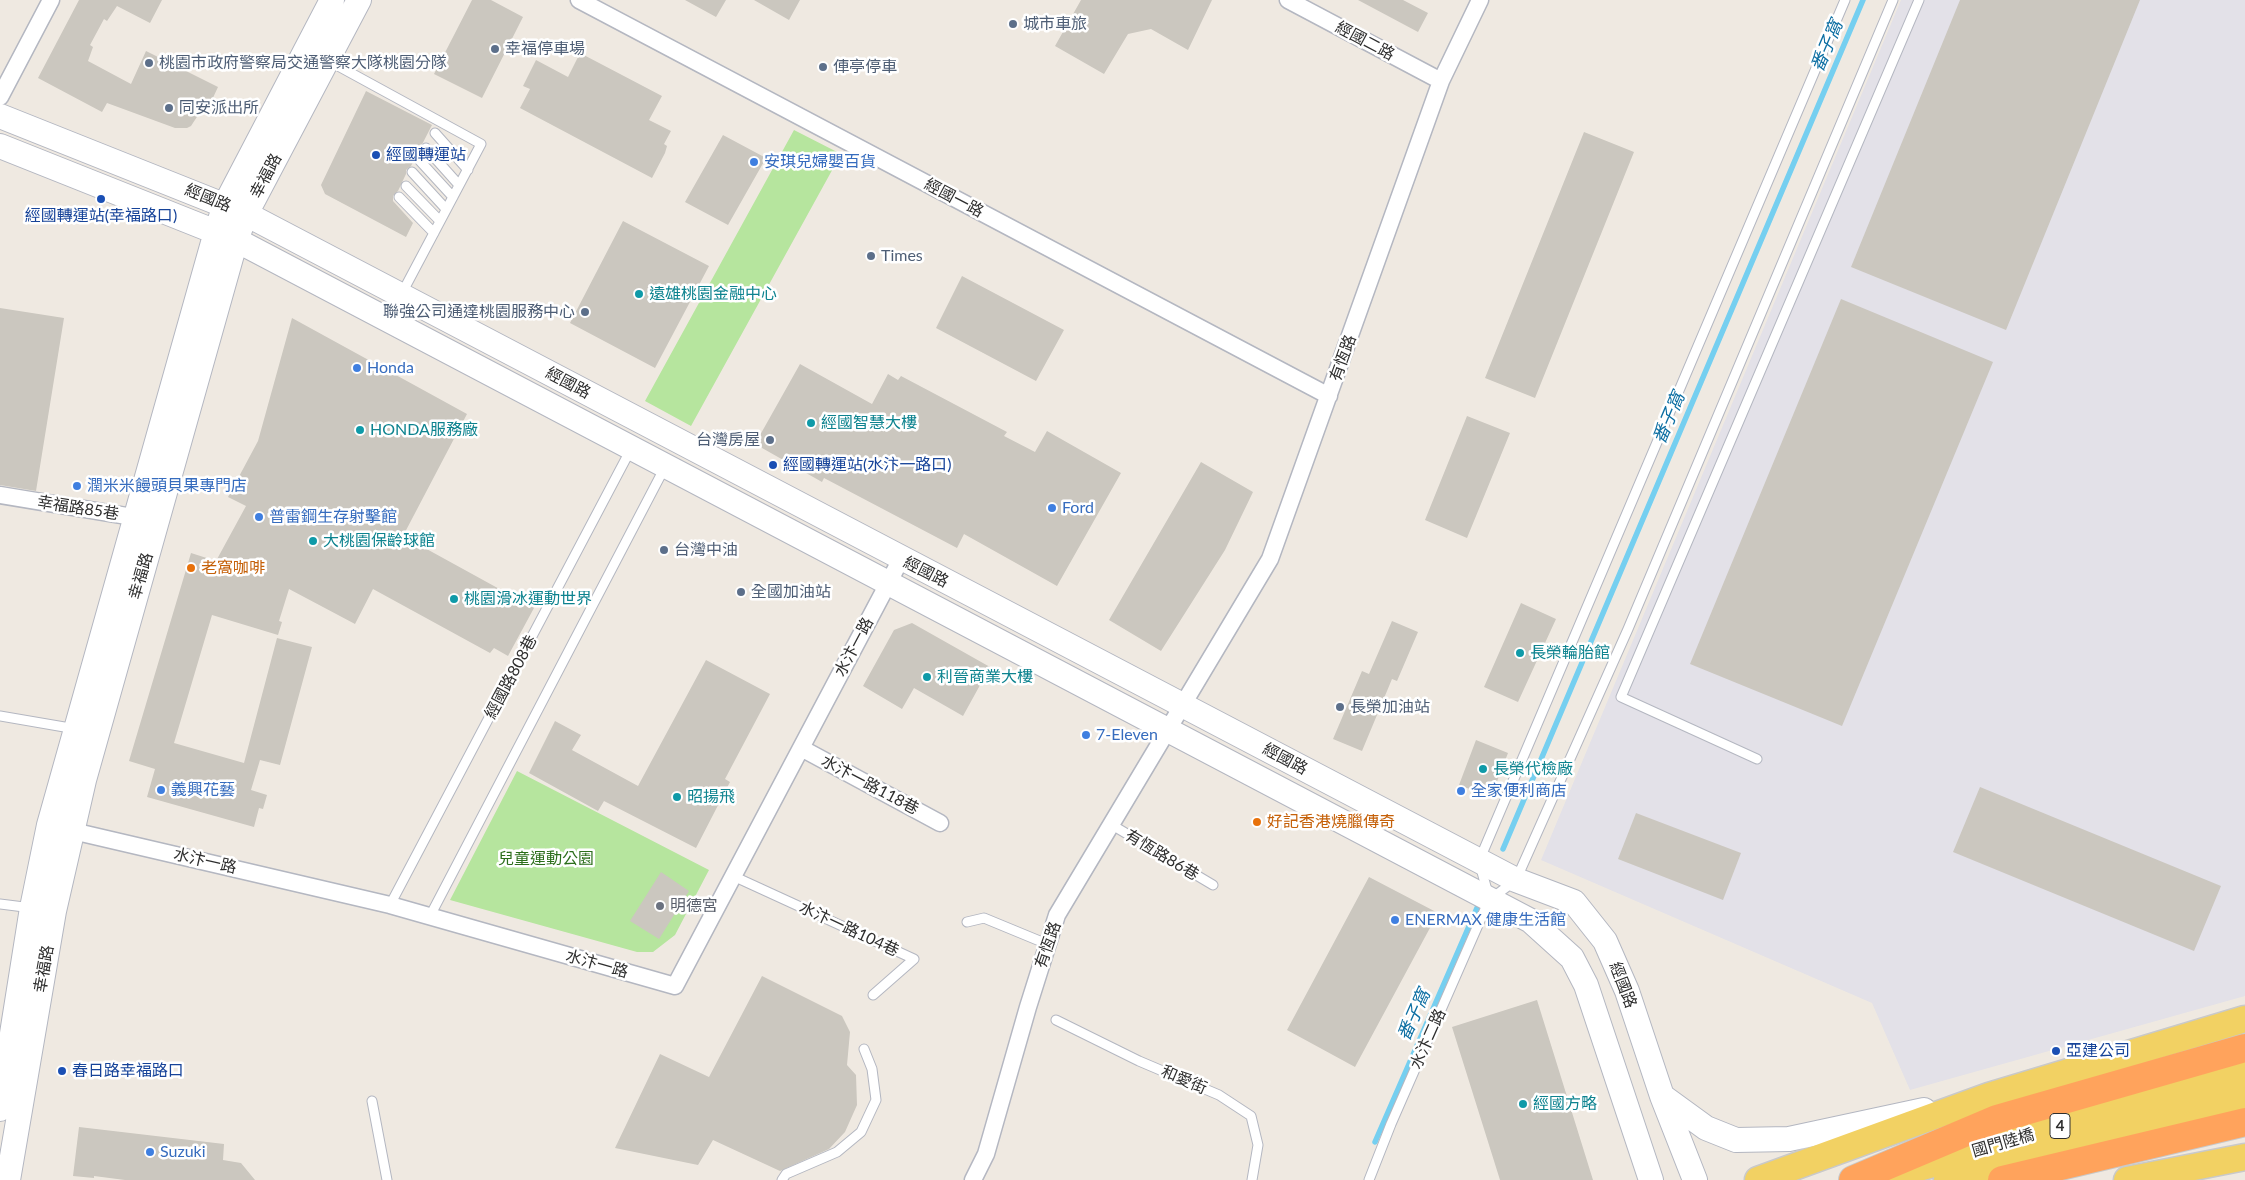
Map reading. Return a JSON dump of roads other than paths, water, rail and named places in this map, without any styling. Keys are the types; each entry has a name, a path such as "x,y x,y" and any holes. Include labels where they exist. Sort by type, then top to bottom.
{"highway":[{"path":"1854,1180 1996,1119 2245,1048"},
{"path":"2002,1180 2245,1122"}],"main road":[{"path":"1758,1180 1989,1096 2245,1019"},
{"name":"國門陸橋","path":"1876,1180 2245,1073"},
{"name":"國門陸橋","path":"1947,1180 1990,1166 2245,1099"},
{"path":"2127,1180 2245,1157"}],"street":[{"path":"0,97 51,0"},
{"name":"幸福路","path":"8,1180 54,911 146,519 235,209 332,0"},
{"name":"幸福路","path":"235,209 327,60 359,0"},
{"name":"經國一路","path":"580,0 1329,396"},
{"name":"經國二路","path":"1288,0 1441,82"},
{"name":"有恆路","path":"973,1180 986,1154 1057,915 1270,559 1441,82 1480,0"},
{"name":"經國路","path":"0,116 235,209 1479,861 1516,880 1574,902 1605,941 1627,991 1662,1096 1695,1180"},
{"name":"經國路","path":"0,146 226,236 1531,920 1572,958 1586,985 1650,1180"},
{"name":"幸福路85巷","path":"0,495 146,519"},
{"name":"幸福路","path":"0,1109 32,908 50,825 76,730 146,519"},
{"name":"水汴一路","path":"50,825 390,905 675,986 901,559"},
{"name":"水汴一路118巷","path":"801,748 940,823"},
{"path":"1662,1096 1706,1128 1736,1140 1789,1139 1989,1096"}],"lane":[{"path":"1845,0 1479,861 1490,899 1516,880 1628,629 1893,0"},
{"path":"1757,759 1621,697 1919,0"},
{"path":"327,60 481,144 401,295"},
{"path":"435,133 468,170"},
{"path":"426,148 459,185"},
{"path":"420,161 453,197"},
{"path":"412,172 446,209"},
{"path":"406,186 440,221"},
{"path":"399,196 434,233"},
{"name":"經國路808巷","path":"390,905 631,448"},
{"path":"430,916 666,466"},
{"path":"0,716 76,730"},
{"name":"有恆路86巷","path":"1112,825 1213,885"},
{"name":"水汴一路104巷","path":"733,876 914,959 873,995"},
{"name":"水汴二路","path":"1369,1180 1390,1124 1490,899"},
{"path":"0,904 32,908"},
{"path":"967,922 984,918 1047,944"},
{"name":"和愛街","path":"1056,1020 1139,1061 1218,1095 1251,1116 1258,1145 1252,1180"},
{"path":"782,1180 786,1174 836,1152 861,1132 876,1100 872,1069 864,1049"},
{"path":"372,1101 387,1180"}],"waterway":[{"name":"番子窩","path":"1503,849 1863,0"},
{"name":"番子窩","path":"1375,1142 1480,901"}],"place":[{"name":"城市車旅","path":"1013,24"},
{"name":"幸福停車場","path":"495,49"},
{"name":"桃園市政府警察局交通警察大隊桃園分隊","path":"149,63"},
{"name":"俥亭停車","path":"823,67"},
{"name":"同安派出所","path":"169,108"},
{"name":"經國轉運站","path":"376,155"},
{"name":"安琪兒婦嬰百貨","path":"754,162"},
{"name":"經國轉運站(幸福路口)","path":"101,199"},
{"name":"Times","path":"871,256"},
{"name":"遠雄桃園金融中心","path":"639,294"},
{"name":"聯強公司通達桃園服務中心","path":"585,312"},
{"name":"Honda","path":"357,368"},
{"name":"經國智慧大樓","path":"811,423"},
{"name":"HONDA服務廠","path":"360,430"},
{"name":"台灣房屋","path":"770,440"},
{"name":"經國轉運站(水汴一路口)","path":"773,465"},
{"name":"潤米米饅頭貝果專門店","path":"77,486"},
{"name":"Ford","path":"1052,508"},
{"name":"普雷鋼生存射擊館","path":"259,517"},
{"name":"大桃園保齡球館","path":"313,541"},
{"name":"台灣中油","path":"664,550"},
{"name":"老窩咖啡","path":"191,568"},
{"name":"全國加油站","path":"741,592"},
{"name":"桃園滑冰運動世界","path":"454,599"},
{"name":"長榮輪胎館","path":"1520,653"},
{"name":"利晉商業大樓","path":"927,677"},
{"name":"長榮加油站","path":"1340,707"},
{"name":"7-Eleven","path":"1086,735"},
{"name":"長榮代檢廠","path":"1483,769"},
{"name":"義興花藝","path":"161,790"},
{"name":"全家便利商店","path":"1461,791"},
{"name":"昭揚飛","path":"677,797"},
{"name":"好記香港燒臘傳奇","path":"1257,822"},
{"name":"明德宮","path":"660,906"},
{"name":"ENERMAX 健康生活館","path":"1395,920"},
{"name":"亞建公司","path":"2056,1051"},
{"name":"春日路幸福路口","path":"62,1071"},
{"name":"經國方略","path":"1523,1104"},
{"name":"Suzuki","path":"150,1152"}],"park label":[{"name":"兒童運動公園","path":"546,859"}]}
